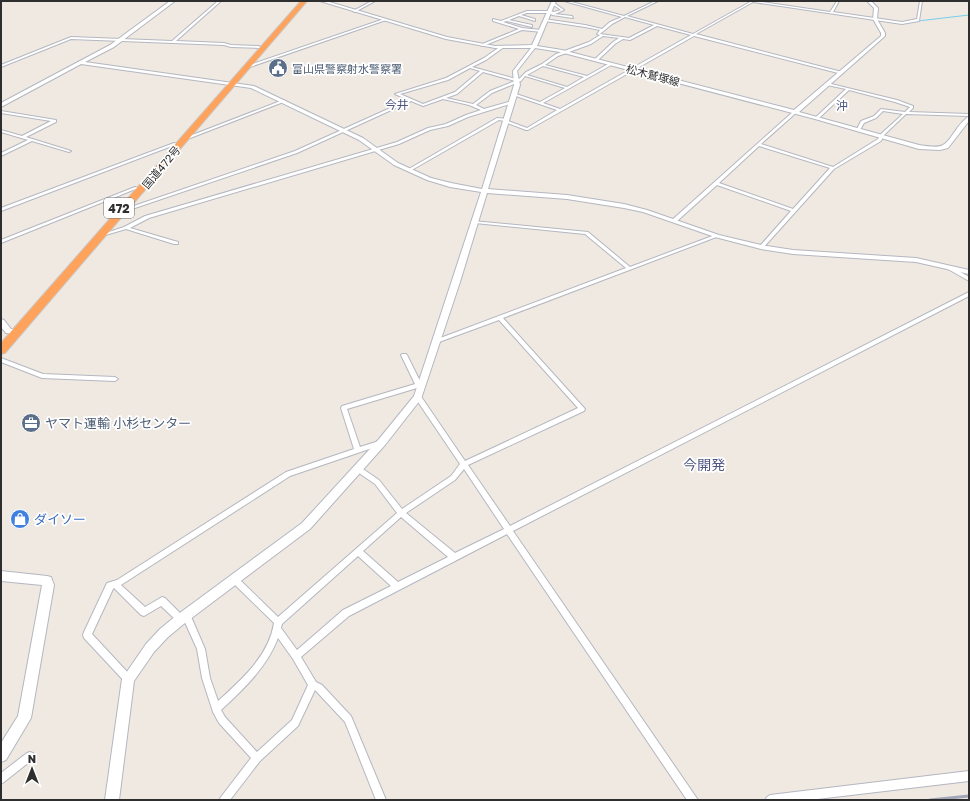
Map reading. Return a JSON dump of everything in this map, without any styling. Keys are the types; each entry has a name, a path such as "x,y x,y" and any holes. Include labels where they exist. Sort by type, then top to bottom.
{"highway":[{"name":"国道472号","path":"1,340 13,331 102,235 231,83 259,47 300,1"},
{"name":"国道472号","path":"1,350 13,331 136,188 304,1"}],"street":[{"path":"1,105 81,63 120,40 173,1"},
{"path":"173,42 220,1"},
{"name":"松木鷲塚線","path":"322,1 446,38 482,45 502,47 534,47 596,60 882,135 919,147 936,149 943,148 951,144 969,117"},
{"path":"354,11 374,1"},
{"path":"565,1 841,73"},
{"path":"656,25 629,39 598,34 602,30 625,17 657,1"},
{"path":"747,1 902,23 918,20 921,1"},
{"path":"409,170 498,119 527,129 753,1"},
{"path":"832,13 838,1"},
{"path":"674,221 795,112 883,36 883,33 875,19 876,8 869,1"},
{"path":"112,800 128,679 150,648 164,633 184,617 306,526 382,442 419,391 437,341 507,121 517,85 515,73 534,47 548,13 554,2 563,10 548,13"},
{"path":"501,22 528,12 548,13 572,18"},
{"path":"532,26 538,12"},
{"path":"518,15 534,20"},
{"path":"246,67 385,20"},
{"path":"494,20 522,29 541,29"},
{"path":"507,20 541,29"},
{"path":"545,20 602,30"},
{"path":"482,45 522,29"},
{"path":"634,31 641,33"},
{"path":"473,106 491,92 515,80 520,80 524,75 557,56 590,43 602,35"},
{"path":"1,66 71,38 259,47"},
{"path":"596,60 622,38"},
{"path":"482,71 456,93 424,105 397,94 447,79 485,59 502,47"},
{"path":"81,63 252,87 345,130 361,139 396,164 429,179 450,185 485,191 598,202 645,211 717,236 761,247 793,252 829,255 896,258 947,266 969,272"},
{"path":"540,103 611,64"},
{"path":"543,65 587,77"},
{"path":"469,67 515,80"},
{"path":"524,75 568,88"},
{"path":"761,247 834,168 880,140 882,135 912,108 911,105 828,84"},
{"path":"817,118 848,89"},
{"path":"514,94 560,110"},
{"path":"442,98 473,106 485,111"},
{"path":"124,210 296,152 411,100"},
{"path":"184,139 284,101"},
{"path":"102,235 126,228 147,217 398,143 429,129 447,125 467,116 512,102"},
{"path":"859,129 862,122 875,117 882,110 969,117"},
{"path":"1,112 56,122 23,137"},
{"path":"1,131 69,151"},
{"path":"1,155 32,140"},
{"path":"1,210 175,144"},
{"path":"760,145 834,168"},
{"path":"716,183 794,211"},
{"path":"1,242 136,188"},
{"path":"475,222 586,233 630,269"},
{"path":"126,228 176,243"},
{"path":"437,341 717,236"},
{"path":"947,266 969,279"},
{"path":"296,656 346,613 969,294"},
{"path":"278,622 401,513 452,478 464,464 582,409 500,318"},
{"path":"1,322 13,331"},
{"path":"404,355 419,391 464,464 693,800"},
{"path":"1,360 42,376 115,379"},
{"path":"358,449 344,408 419,391"},
{"path":"128,679 87,635 110,586 282,477 358,449 382,442"},
{"path":"358,469 376,482 401,513 454,557"},
{"path":"358,551 397,586"},
{"path":"1,576 42,580 47,581 48,585 24,718 1,755"},
{"path":"216,709 251,675 263,659 278,631 278,622 235,580"},
{"path":"115,584 144,612 162,601 184,617 201,649 206,678 216,709 222,720 257,758"},
{"path":"278,631 296,656 313,685 319,688 348,719 381,800"},
{"path":"224,800 257,758 295,724 313,685"},
{"path":"1,779 30,756"},
{"path":"770,800 969,776"}],"waterway":[{"path":"918,21 969,15"}],"railway":[{"path":"930,800 969,796"}],"place":[{"name":"富山県警察射水警察署","path":"278,68"},
{"name":"ヤマト運輸 小杉センター","path":"31,423"},
{"name":"ダイソー","path":"20,519"}],"district":[{"name":"今井","path":"397,104"},
{"name":"沖","path":"842,105"},
{"name":"今開発","path":"704,464"}]}
